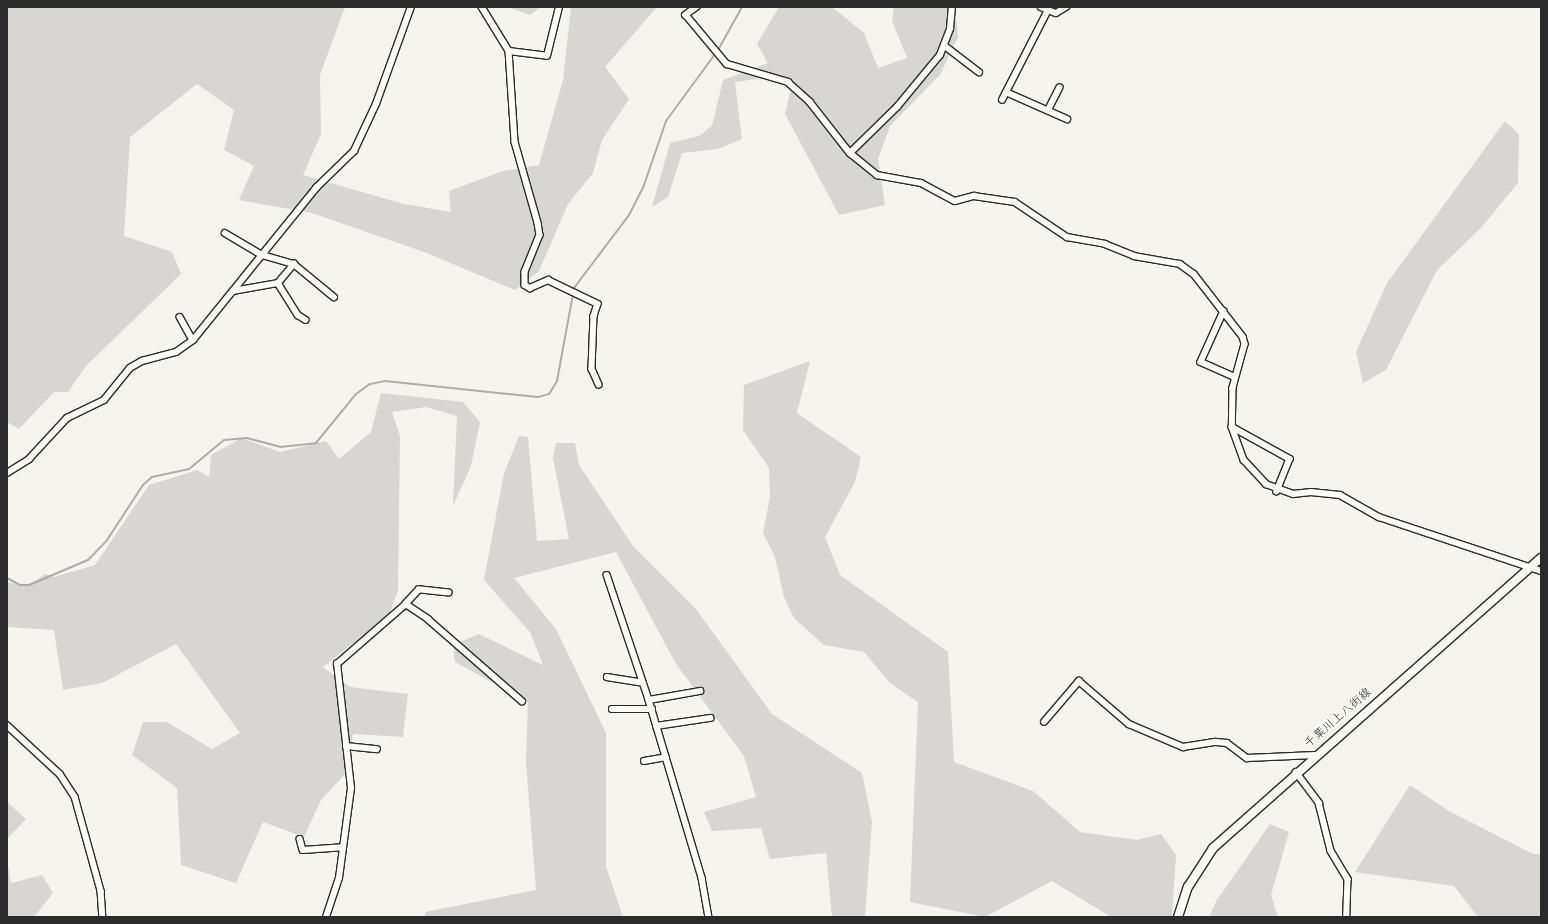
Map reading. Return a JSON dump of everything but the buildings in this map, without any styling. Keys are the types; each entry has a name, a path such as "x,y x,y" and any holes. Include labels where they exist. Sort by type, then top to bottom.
{"main road":[{"name":"千葉川上八街線","path":"1178,917 1188,887 1213,848 1296,771 1541,558"}],"street":[{"path":"7,473 29,459 67,418 110,395 130,368 142,361 176,352 193,340 316,188 354,151 372,116 411,7"},
{"path":"482,7 509,51 515,142 540,235 525,272 525,285 530,288 548,280 598,304 594,316 592,370 599,385"},
{"path":"509,51 547,56 559,7"},
{"path":"697,7 686,15 727,64 788,82 810,102 850,153 882,177 921,183 955,201 974,196 1014,202 1067,237 1105,244 1134,256 1180,264 1194,274 1224,311 1245,344 1234,377 1232,427 1244,460 1258,477 1277,491 1340,495 1379,517 1541,571"},
{"path":"850,153 897,107 945,46 952,7"},
{"path":"1041,7 1056,13 1066,7"},
{"path":"1002,100 1048,10"},
{"path":"945,46 979,72"},
{"path":"1048,110 1059,88"},
{"path":"1006,92 1068,119"},
{"path":"225,233 262,255 294,264 334,297"},
{"path":"233,291 278,283 294,264"},
{"path":"278,283 298,315 306,320"},
{"path":"1224,311 1201,362 1234,377"},
{"path":"180,317 193,340"},
{"path":"1232,427 1290,459 1277,491"},
{"path":"607,575 652,709 702,878 709,917"},
{"path":"326,917 337,884 351,788 337,664 406,604 419,590 449,593"},
{"path":"406,604 428,619 522,701"},
{"path":"607,677 643,683"},
{"path":"1044,722 1079,681 1129,724 1183,747 1216,742 1227,743 1247,758 1315,755"},
{"path":"649,700 700,691"},
{"path":"612,709 652,709"},
{"path":"656,726 710,718"},
{"path":"7,726 60,774 75,797 101,891 104,917"},
{"path":"346,746 377,749"},
{"path":"644,762 666,757"},
{"path":"1296,771 1319,803 1332,851 1348,879 1347,917"},
{"path":"300,838 303,850 342,847"}],"shaded area":[{"path":"7,7 345,7 320,75 321,134 303,175 404,204 451,212 449,191 503,171 539,165 563,80 571,7 657,7 605,67 629,99 602,140 593,173 568,204 539,271 515,290 424,252 312,213 239,200 254,166 224,150 234,110 197,84 130,137 124,236 172,252 181,274 86,366 68,392 54,392 19,429 7,422"},
{"path":"508,7 541,7 530,15"},
{"path":"779,7 832,7 864,33 878,68 907,58 892,21 894,7 955,7 958,37 940,75 890,126 878,159 885,205 839,215 785,114 793,79 764,78 735,82 742,139 718,149 682,153 668,197 652,207 670,143 699,136 712,126 723,80 768,63 757,44"},
{"path":"1505,121 1519,134 1518,183 1480,229 1437,270 1386,370 1363,383 1356,352 1387,283"},
{"path":"810,361 797,413 861,457 855,482 825,537 840,575 948,652 954,762 1033,791 1080,832 1137,840 1161,834 1176,855 1172,917 1111,917 1052,881 985,917 910,902 918,702 890,683 864,652 824,645 794,618 784,597 775,557 763,533 770,497 769,468 743,430 744,385"},
{"path":"381,393 463,402 480,422 471,466 453,506 457,416 426,407 392,412 400,436 398,591 388,616 323,667 350,687 408,694 403,737 353,734 347,772 321,800 304,837 263,822 236,883 181,865 177,788 132,755 143,722 167,722 212,749 240,733 176,644 102,683 63,690 54,630 7,627 7,582 28,586 45,574 54,577 95,565 149,485 197,470 209,477 211,455 242,438 280,452 326,441 339,459 371,432"},
{"path":"519,436 528,437 537,541 569,539 553,458 556,443 575,443 579,465 633,546 696,609 772,714 862,773 872,822 865,917 832,917 826,853 770,859 761,828 712,831 704,812 756,797 744,756 676,664 616,552 514,578 556,629 606,733 606,867 623,917 425,917 425,912 536,890 526,762 528,702 455,662 453,645 479,634 543,665 530,632 484,580 504,473"},
{"path":"1410,785 1449,811 1533,854 1541,854 1541,917 1478,917 1454,886 1355,872"},
{"path":"7,802 26,819 7,839"},
{"path":"1270,824 1289,832 1271,895 1278,917 1209,917 1217,900"},
{"path":"7,859 11,883 42,875 53,893 34,917 7,917"}],"waterway":[{"path":"7,578 20,585 29,585 88,560 107,540 143,485 152,477 189,469 224,440 247,438 280,447 316,443 356,394 370,384 385,381 538,397 549,394 557,381 574,288 629,215 644,185 666,121 718,50 742,7"}]}
